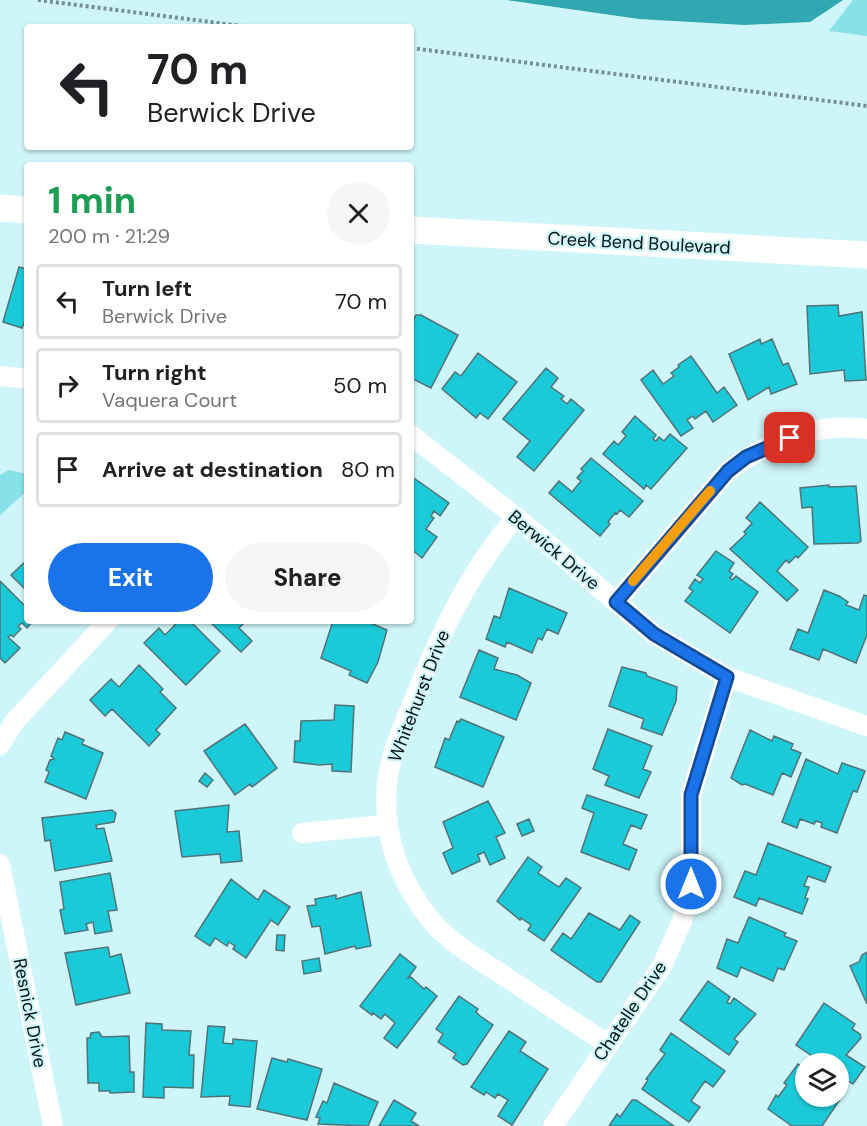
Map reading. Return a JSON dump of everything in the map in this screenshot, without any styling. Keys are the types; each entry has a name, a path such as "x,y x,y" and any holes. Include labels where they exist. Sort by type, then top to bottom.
{"street":[{"path":"0,208 24,210"},
{"name":"Creek Bend Boulevard","path":"414,230 867,255"},
{"path":"0,376 24,378"},
{"path":"616,602 728,471 746,457 772,444 809,432 841,425 867,429"},
{"name":"Berwick Drive","path":"414,437 516,517 654,634 727,677 867,726"},
{"name":"Whitehurst Drive","path":"516,517 495,540 476,570 451,614 431,659 397,744 387,783 386,825 396,860 410,891 437,927 466,950 608,1044"},
{"path":"0,745 15,720 105,624"},
{"name":"Chatelle Drive","path":"553,1126 662,966 682,921 691,884 691,795 727,677"},
{"path":"302,833 386,825"},
{"name":"Resnick Drive","path":"0,864 53,1126"}],"path":[{"path":"38,0 226,24"},
{"path":"414,48 867,106"}],"shaded area":[{"path":"507,0 843,0 810,22 744,25 639,19"},
{"path":"853,0 867,0 867,36 829,31"},
{"path":"9,470 24,473 24,494 0,515 0,475"}],"building":[{"path":"19,267 24,268 24,323 22,328 3,322"},
{"path":"838,305 839,316 862,312 866,380 845,381 844,370 810,374 807,306"},
{"path":"416,315 421,315 458,335 431,388 414,380 414,319"},
{"path":"760,339 761,344 772,339 783,365 788,363 797,384 771,394 769,387 748,400 729,354"},
{"path":"478,353 517,382 488,419 480,413 476,418 442,389 455,372 461,376"},
{"path":"691,356 717,393 724,387 737,405 713,422 706,411 695,419 693,416 687,420 693,428 681,436 641,380 653,370 663,384 674,376 671,373 679,367 678,365"},
{"path":"546,368 558,378 551,387 564,396 561,399 567,404 571,399 584,410 534,471 517,457 530,441 503,419"},
{"path":"635,416 656,435 653,439 656,441 659,437 664,441 670,434 687,448 651,489 646,485 644,489 603,454 614,441 618,445 626,436 622,432"},
{"path":"591,458 643,501 629,517 620,510 617,514 615,513 608,522 610,524 600,536 549,493 559,481 572,492 581,481 577,478 583,471 581,469"},
{"path":"414,478 449,503 440,516 434,511 431,516 434,518 426,529 437,537 422,558 414,551"},
{"path":"829,485 829,487 856,486 861,541 858,543 814,544 812,507 802,508 800,488"},
{"path":"760,502 808,547 798,558 796,556 789,563 786,560 777,571 798,590 787,601 730,549 746,534 744,532 752,523 746,518"},
{"path":"716,551 734,563 729,571 733,574 730,578 732,580 736,576 758,592 730,633 685,601 693,591 689,588 695,579 700,583 703,579 697,575"},
{"path":"24,563 24,588 11,575"},
{"path":"0,581 24,605 24,624 30,624 27,628 22,623 18,626 21,629 13,637 11,635 8,637 20,648 5,663 0,658"},
{"path":"509,588 567,613 558,634 547,629 542,640 538,638 532,653 507,642 505,647 486,639 494,616 500,618"},
{"path":"824,590 839,596 848,602 846,605 859,610 864,595 867,596 867,635 856,663 823,649 819,660 790,649 798,629 808,633"},
{"path":"193,624 220,651 186,685 144,643 159,628 165,635 175,625"},
{"path":"212,624 243,624 239,628 252,641 241,652"},
{"path":"332,624 373,624 387,630 378,662 367,683 349,675 351,671 321,658"},
{"path":"479,650 498,658 494,669 517,675 531,683 516,720 460,697"},
{"path":"139,665 163,689 160,692 176,708 156,730 160,734 149,746 112,709 105,716 90,700 111,679 119,687"},
{"path":"622,667 646,673 647,676 677,687 676,701 662,735 641,728 644,719 609,706"},
{"path":"335,705 354,706 351,772 332,771 332,764 294,762 295,741 300,741 301,721 334,720"},
{"path":"461,719 504,737 483,787 435,767 445,738 449,740 457,721"},
{"path":"245,724 277,768 252,787 250,784 235,795 204,751"},
{"path":"608,729 652,746 643,769 651,772 639,798 605,785 609,776 593,769"},
{"path":"750,730 772,741 774,736 793,744 791,749 801,753 791,777 782,773 773,795 745,784 742,785 731,778"},
{"path":"65,732 84,740 82,744 103,753 86,799 45,782 49,772 46,770 50,760 54,759 51,756 58,738 62,740"},
{"path":"806,759 838,774 842,763 865,771 857,792 853,791 837,833 821,827 822,823 816,821 814,824 800,819 797,828 782,822"},
{"path":"205,773 213,780 207,787 199,781"},
{"path":"587,795 647,815 641,829 631,825 623,844 637,850 629,870 581,852 594,813 582,808"},
{"path":"488,801 505,833 496,837 505,858 490,865 484,852 478,855 480,861 452,874 443,853 453,848 443,822"},
{"path":"229,805 227,832 239,831 242,861 221,863 220,854 182,857 175,811"},
{"path":"112,810 116,813 114,822 96,825 97,829 104,828 112,861 55,871 50,840 45,841 42,818"},
{"path":"529,819 534,831 522,836 517,824"},
{"path":"768,843 831,867 825,882 808,876 804,886 809,887 805,898 808,899 802,914 759,898 756,906 734,897 745,871 756,875"},
{"path":"528,857 542,867 538,873 559,887 566,878 581,888 544,941 528,930 531,925 521,918 520,920 497,901"},
{"path":"110,873 117,910 108,911 112,931 95,934 93,922 86,924 88,930 65,934 60,910 64,909 60,882"},
{"path":"231,879 258,900 264,890 290,907 278,925 271,920 246,958 233,949 235,946 229,942 227,946 215,938 210,946 195,936"},
{"path":"361,892 371,946 356,949 355,946 325,954 320,926 312,927 307,906 316,905 315,899 336,895 336,899"},
{"path":"589,913 620,930 630,915 640,922 601,982 597,982 551,950 563,933 571,939"},
{"path":"749,917 786,933 784,936 797,941 784,970 778,968 773,981 741,967 737,977 717,968 727,939 738,943"},
{"path":"277,935 285,935 284,951 276,950"},
{"path":"108,947 110,957 121,954 130,993 76,1005 65,953"},
{"path":"867,952 867,1004 850,966 859,962 862,955"},
{"path":"400,954 416,967 408,978 411,977 424,989 426,987 437,996 397,1048 384,1038 395,1023 385,1014 381,1019 360,1006"},
{"path":"319,958 321,971 304,974 302,961"},
{"path":"708,981 730,997 727,1002 730,1004 734,998 756,1014 734,1039 738,1042 729,1055 680,1020"},
{"path":"459,996 478,1009 476,1012 493,1025 467,1064 463,1065 453,1058 456,1054 438,1042 443,1034 436,1029"},
{"path":"824,1003 855,1024 852,1029 860,1034 861,1038 848,1053 808,1053 796,1045"},
{"path":"146,1023 162,1024 162,1030 191,1031 189,1055 194,1055 193,1088 164,1087 164,1098 143,1097"},
{"path":"208,1026 225,1027 223,1043 233,1044 233,1039 257,1041 250,1107 229,1105 230,1096 201,1097"},
{"path":"509,1031 526,1042 520,1051 548,1069 512,1125 498,1116 508,1100 498,1094 495,1098 486,1092 484,1095 471,1087"},
{"path":"99,1032 102,1037 129,1036 130,1072 134,1072 134,1092 99,1091 99,1083 88,1083 87,1038 90,1038 91,1033"},
{"path":"671,1033 725,1071 713,1087 705,1081 691,1101 700,1107 689,1122 642,1089 648,1080 646,1079 665,1054 660,1050"},
{"path":"849,1057 865,1067 853,1084 849,1081"},
{"path":"272,1058 287,1062 288,1059 322,1069 307,1120 257,1109"},
{"path":"795,1068 795,1107 835,1107 822,1126 792,1126 768,1109 776,1095 778,1097 787,1085 784,1083"},
{"path":"334,1083 378,1102 368,1126 318,1124 320,1118 316,1117 323,1101 327,1103"},
{"path":"394,1100 416,1113 411,1121 419,1126 379,1126"},
{"path":"632,1100 636,1100 674,1126 609,1126 617,1114 620,1117"}],"slow traffic":[{"path":"633,581 710,491"}],"route":[{"path":"691,884 691,795 727,677 654,634 616,602 728,471 746,457 790,438"}]}
